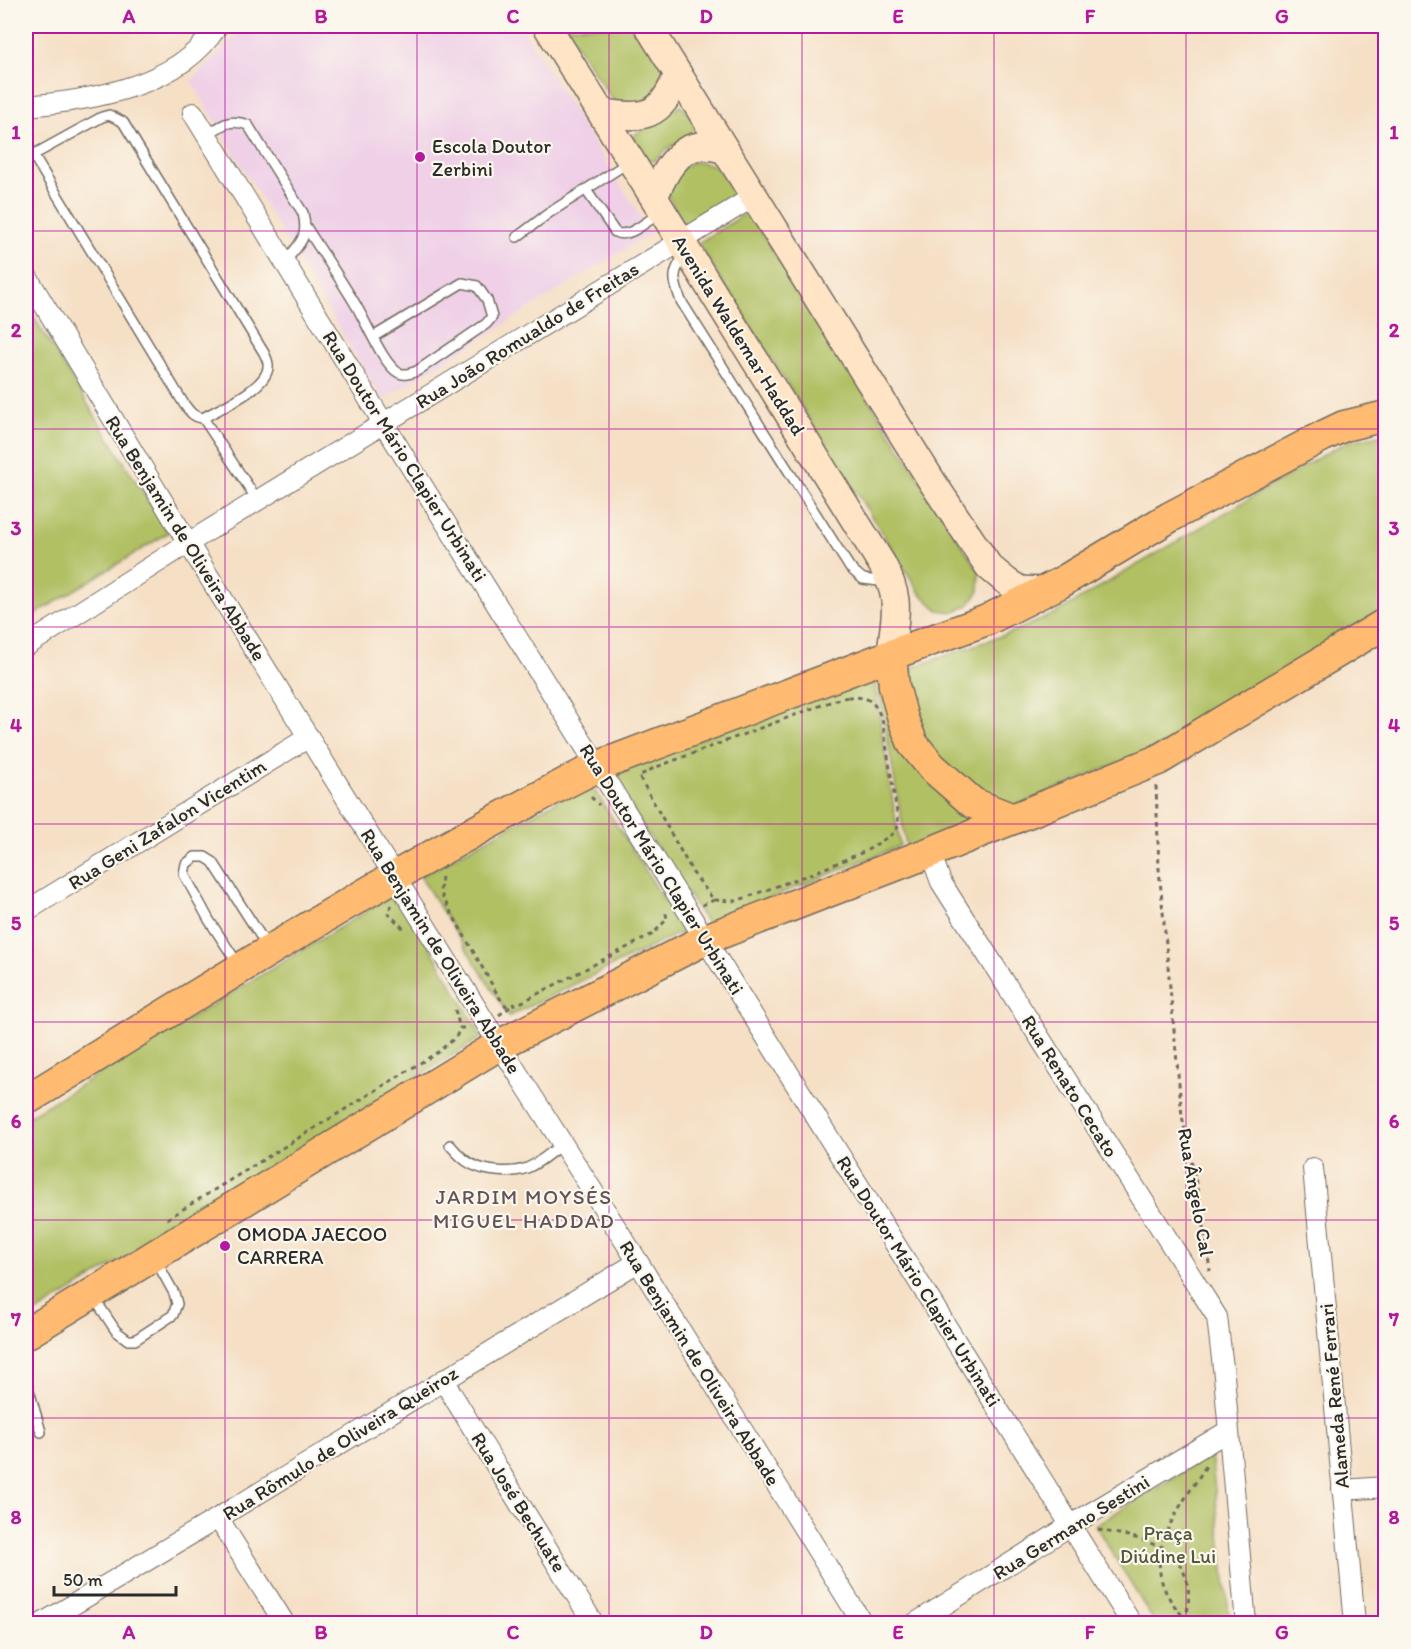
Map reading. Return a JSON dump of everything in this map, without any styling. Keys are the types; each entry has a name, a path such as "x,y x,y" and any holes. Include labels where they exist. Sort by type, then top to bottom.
{"main road":[{"name":"Avenida Waldemar Haddad","path":"547,26 892,582 896,606 891,655"},
{"path":"648,26 933,483 989,567 1020,590 1042,591 1060,583"},
{"path":"601,112 636,117 649,113 662,105 670,94 678,74"},
{"path":"659,204 662,177 672,162 687,150 703,146 723,148"},
{"path":"26,1100 394,875 598,766 987,620 1060,583 1170,518 1323,436 1344,426 1386,416"},
{"path":"26,1334 153,1255 492,1034 706,939 936,850 1158,760 1386,623"},
{"path":"891,655 894,686 913,744 938,773 973,803 1013,819"}],"street":[{"path":"26,106 101,94 168,73 190,58 209,40 217,26"},
{"name":"Rua Doutor Mário Clapier Urbinati","path":"194,113 384,424 1132,1623"},
{"name":"Rua João Romualdo de Freitas","path":"26,646 188,543 684,246 753,197"},
{"name":"Rua Benjamin de Oliveira Abbade","path":"26,275 188,543 492,1034 638,1262 863,1623"},
{"name":"Rua Geni Zafalon Vicentim","path":"26,911 309,737"},
{"name":"Rua Renato Cecato","path":"936,850 934,863 941,882 1216,1317 1228,1431"},
{"name":"Alameda René Ferrari","path":"1313,1168 1355,1623"},
{"name":"Rua Rômulo de Oliveira Queiroz","path":"41,1623 638,1262"},
{"name":"Rua José Bechuate","path":"443,1380 594,1623"},
{"path":"1228,1431 1246,1623"},
{"name":"Rua Germano Sestini","path":"914,1623 1228,1431"},
{"path":"1342,1490 1386,1487"},
{"path":"218,1518 285,1623"}],"lane":[{"path":"26,142 33,155 184,404 191,413 203,418 256,386 265,378 269,366 264,353 123,122 109,115 102,117 33,155"},
{"path":"207,135 226,123 238,122 248,125 303,213 306,226 356,304 373,337 393,368 405,375 417,371 486,324 492,317 487,300 477,286 462,283 373,337"},
{"path":"517,237 631,161"},
{"path":"586,190 619,235 626,234 659,204"},
{"path":"285,262 304,237 306,226"},
{"path":"203,418 258,501"},
{"path":"241,969 209,920 184,874 186,864 195,857 205,856 213,862 270,951"},
{"path":"450,1145 471,1164 510,1172 526,1169 539,1162 562,1143"},
{"path":"91,1293 116,1331 128,1340 135,1340 173,1315 177,1304 174,1293 153,1255"},
{"path":"26,1380 41,1432"}],"path":[{"path":"848,697 866,697 875,704 882,719 899,825 894,833 866,851 802,877 736,901 714,900 693,873 639,776 654,768 772,723 848,697"},
{"name":"Rua Ângelo Cal","path":"1158,760 1155,799 1159,869 1182,1116 1198,1193 1210,1270"},
{"path":"585,799 591,797 605,811"},
{"path":"446,872 441,879 440,891 443,898 506,1006 520,1003 653,934 667,919 664,907"},
{"path":"164,1221 438,1053 456,1037 460,1028 474,1028 492,1034 513,1005"},
{"path":"1192,1623 1187,1621 1167,1595 1160,1576 1158,1559 1174,1517 1210,1460"},
{"path":"1071,1526 1115,1533 1161,1547 1172,1555 1181,1565 1190,1590 1187,1621"}],"shaded area":[{"name":"Escola Doutor Zerbini","path":"245,26 520,26 651,233 382,400 191,81"}],"green space":[{"path":"564,26 640,26 665,70 664,81 653,100 621,105 611,98"},
{"path":"680,106 691,118 696,134 670,147 654,161 643,160 632,140 634,135"},
{"path":"692,162 709,164 721,170 738,194 684,228 667,193 675,173"},
{"path":"748,212 979,571 979,591 969,605 952,612 938,610 920,593 698,243"},
{"path":"26,305 168,533 26,620"},
{"path":"1385,434 1385,616 1174,740 907,851 877,680 1015,631 1056,613 1335,448 1350,441"},
{"path":"873,675 900,846 707,923 608,773"},
{"path":"590,783 684,931 509,1016 420,876"},
{"path":"398,892 482,1037 26,1319 26,1118"},
{"name":"Praça Diúdine Lui","path":"1211,1455 1230,1623 1155,1623 1095,1525"}],"place":[{"name":"Escola Doutor Zerbini","path":"420,157"},
{"name":"OMODA JAECOO CARRERA","path":"225,1246"}],"district":[{"name":"JARDIM MOYSÉS MIGUEL HADDAD","path":"524,1209"}]}
